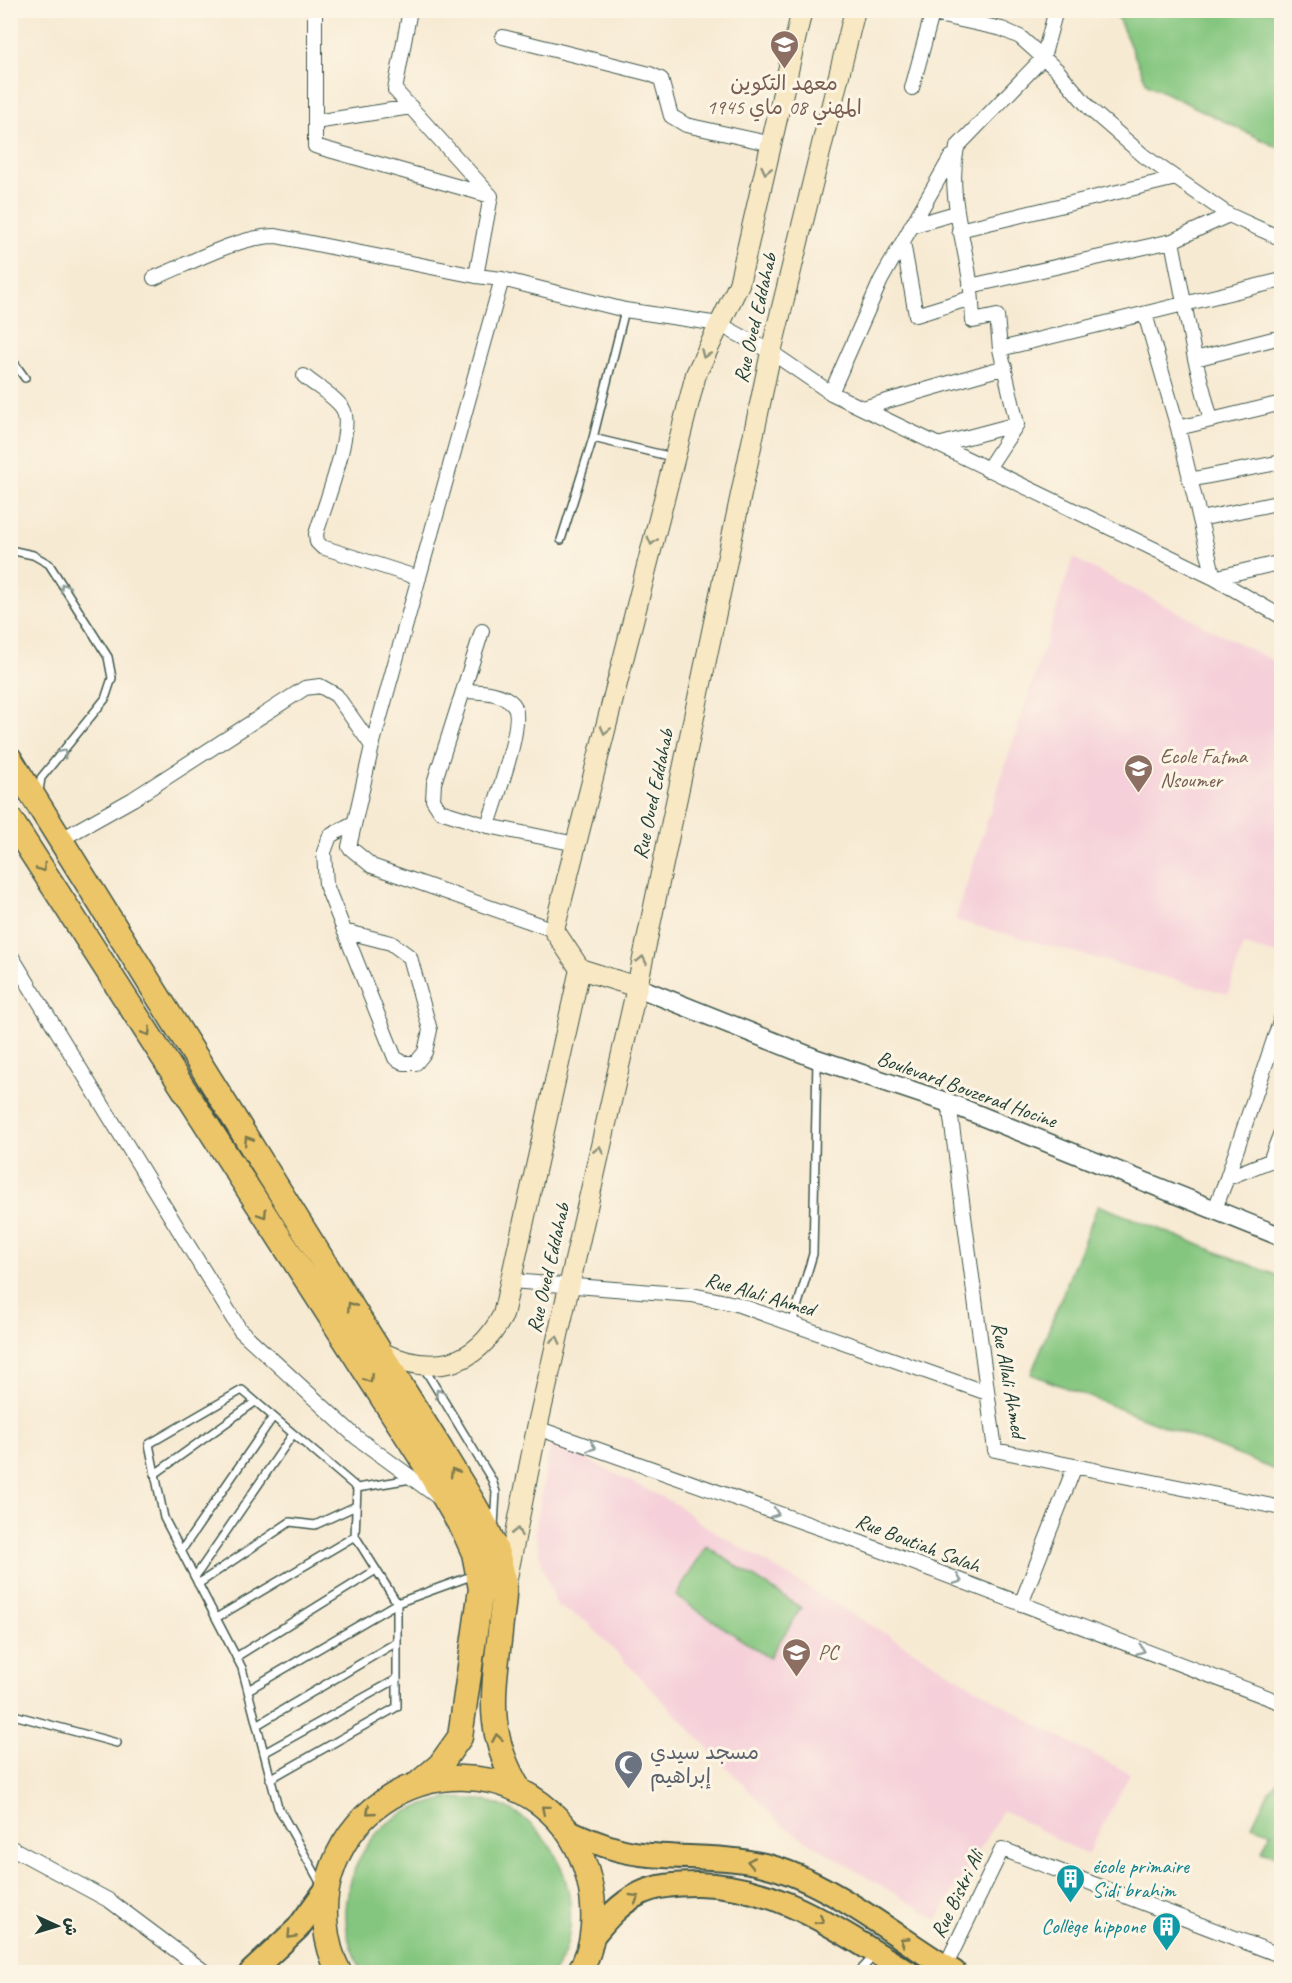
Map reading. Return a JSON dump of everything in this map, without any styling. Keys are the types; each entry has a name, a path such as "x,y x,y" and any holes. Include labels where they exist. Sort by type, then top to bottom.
{"highway":[{"path":"10,759 380,1352 493,1541 500,1561 504,1589 493,1696 496,1733 500,1753 520,1791"},
{"path":"13,827 420,1456 474,1553 479,1573 480,1604 460,1737 440,1765 420,1782 386,1798 357,1823 336,1855 325,1891 325,1926 332,1960 339,1972"},
{"path":"420,1782 454,1776 488,1779 520,1791 546,1808 567,1830 587,1872 593,1899 592,1936 581,1971"}],"main road":[{"path":"637,987 580,969 554,930 696,374 739,284 802,10"},
{"name":"Rue Oued Eddahab","path":"504,1589 568,1286 637,987 771,352 855,10"},
{"path":"380,1352 400,1361 423,1366 448,1364 471,1353 491,1338 503,1315 580,969"},
{"path":"567,1830 598,1844 640,1854 726,1858 766,1865 806,1880 949,1970"},
{"path":"592,1936 613,1912 640,1894 675,1884 723,1884 762,1893 801,1908 908,1972"},
{"path":"251,1972 298,1929 325,1891"}],"street":[{"path":"315,10 315,146 492,196"},
{"path":"410,10 395,90 492,196"},
{"path":"915,10 1002,29 1020,37 1057,70 1091,110 1144,156 1229,215 1281,239"},
{"path":"831,393 881,280 957,147 1043,58 1056,10"},
{"path":"912,88 932,14"},
{"path":"502,37 650,74 661,80 671,117 686,125 772,144"},
{"path":"315,122 411,107"},
{"path":"957,147 952,176 973,321 997,316 1000,349 1017,424 987,470"},
{"path":"959,230 1176,178"},
{"path":"476,276 492,196"},
{"path":"911,226 956,213"},
{"path":"903,242 916,315 970,292 1172,241 1229,215"},
{"path":"154,278 239,244 263,236 276,236 476,276 502,279 625,310 719,324 771,352 831,393 1214,578 1281,617"},
{"path":"1172,241 1195,360 1211,420"},
{"path":"502,279 372,746 349,847 372,866 554,930"},
{"path":"1000,349 1281,280"},
{"path":"1145,314 1178,428 1214,578"},
{"path":"1195,360 1273,339"},
{"path":"863,408 1005,367"},
{"path":"304,376 340,406 346,419 345,437 316,534 317,542 322,547 419,578"},
{"path":"1178,428 1281,403"},
{"path":"938,446 1017,424"},
{"path":"1189,480 1281,462"},
{"path":"1200,519 1281,501"},
{"path":"1214,578 1281,562"},
{"path":"482,631 434,783 433,800 440,811 488,826 576,844"},
{"path":"60,840 132,799 305,688 320,686 336,695 372,746"},
{"path":"464,691 497,694 513,704 517,716 515,734 488,826"},
{"path":"344,932 391,943 410,957 430,1030 425,1052 416,1063 404,1063 395,1058 344,932 326,885 324,852 330,836 353,823"},
{"path":"10,954 240,1330 356,1437 449,1505"},
{"name":"Boulevard Bouzerad Hocine","path":"637,987 817,1059 949,1103 1281,1237"},
{"path":"1214,1211 1281,1016"},
{"name":"Rue Allali Ahmed","path":"949,1103 995,1450 1281,1508"},
{"path":"1227,1178 1276,1159 1281,1130"},
{"name":"Rue Alali Ahmed","path":"511,1281 692,1295 736,1304 987,1393"},
{"name":"Rue Boutiah Salah","path":"537,1428 859,1542 1281,1701"},
{"path":"1021,1604 1075,1466"},
{"path":"10,1847 110,1902 205,1972"},
{"name":"Rue Biskri Ali","path":"949,1970 1002,1849 1281,1956"}],"lane":[{"path":"561,540 593,438 625,310"},
{"path":"10,357 25,378"},
{"path":"593,438 674,458"},
{"path":"10,550 33,555 49,564 108,657 112,678 105,699 41,778 38,803"},
{"path":"792,1324 813,1254 817,1059"},
{"path":"423,1366 492,1480 496,1492 493,1541"},
{"path":"325,1891 278,1807 248,1690 236,1657 164,1518 148,1444 242,1390 357,1488 413,1479"},
{"path":"155,1474 255,1402"},
{"path":"181,1551 273,1417"},
{"path":"196,1581 293,1434"},
{"path":"270,1779 397,1707 397,1603 355,1536 357,1488"},
{"path":"196,1581 290,1522 315,1525 356,1506"},
{"path":"216,1618 355,1536"},
{"path":"236,1657 376,1570"},
{"path":"248,1690 397,1603 479,1573"},
{"path":"257,1725 397,1642"},
{"path":"264,1753 397,1679"},
{"path":"10,1714 117,1743"},
{"path":"859,1972 876,1954"}],"shaded area":[{"name":"Ecole Fatma Nsoumer","path":"1073,558 1281,665 1281,955 1243,945 1228,994 955,920"},
{"name":"PC","path":"560,1435 591,1447 586,1459 679,1506 697,1521 1039,1726 1130,1774 1087,1855 1003,1810 937,1919 784,1827 586,1621 557,1606 542,1566 535,1531 551,1441"}],"green space":[{"path":"1115,11 1281,11 1281,149 1147,84"},
{"path":"1098,1205 1281,1277 1281,1472 1031,1374"},
{"path":"706,1546 801,1608 769,1658 676,1596"},
{"path":"1281,1777 1281,1857 1262,1851 1271,1832 1252,1825 1269,1791"},
{"path":"450,1798 487,1801 509,1810 529,1823 545,1839 557,1858 570,1902 570,1925 565,1951 553,1972 364,1972 354,1955 348,1937 346,1917 347,1897 360,1859 370,1842 390,1821 415,1808"}],"place":[{"name":"معهد التكوين المهني 08 ماي 1945","path":"784,70"},
{"name":"Ecole Fatma Nsoumer","path":"1139,794"},
{"name":"PC","path":"797,1678"},
{"name":"مسجد سيدي إبراهيم","path":"629,1790"},
{"name":"école primaire Sidi brahim","path":"1071,1904"},
{"name":"Collège hippone","path":"1166,1952"}]}
